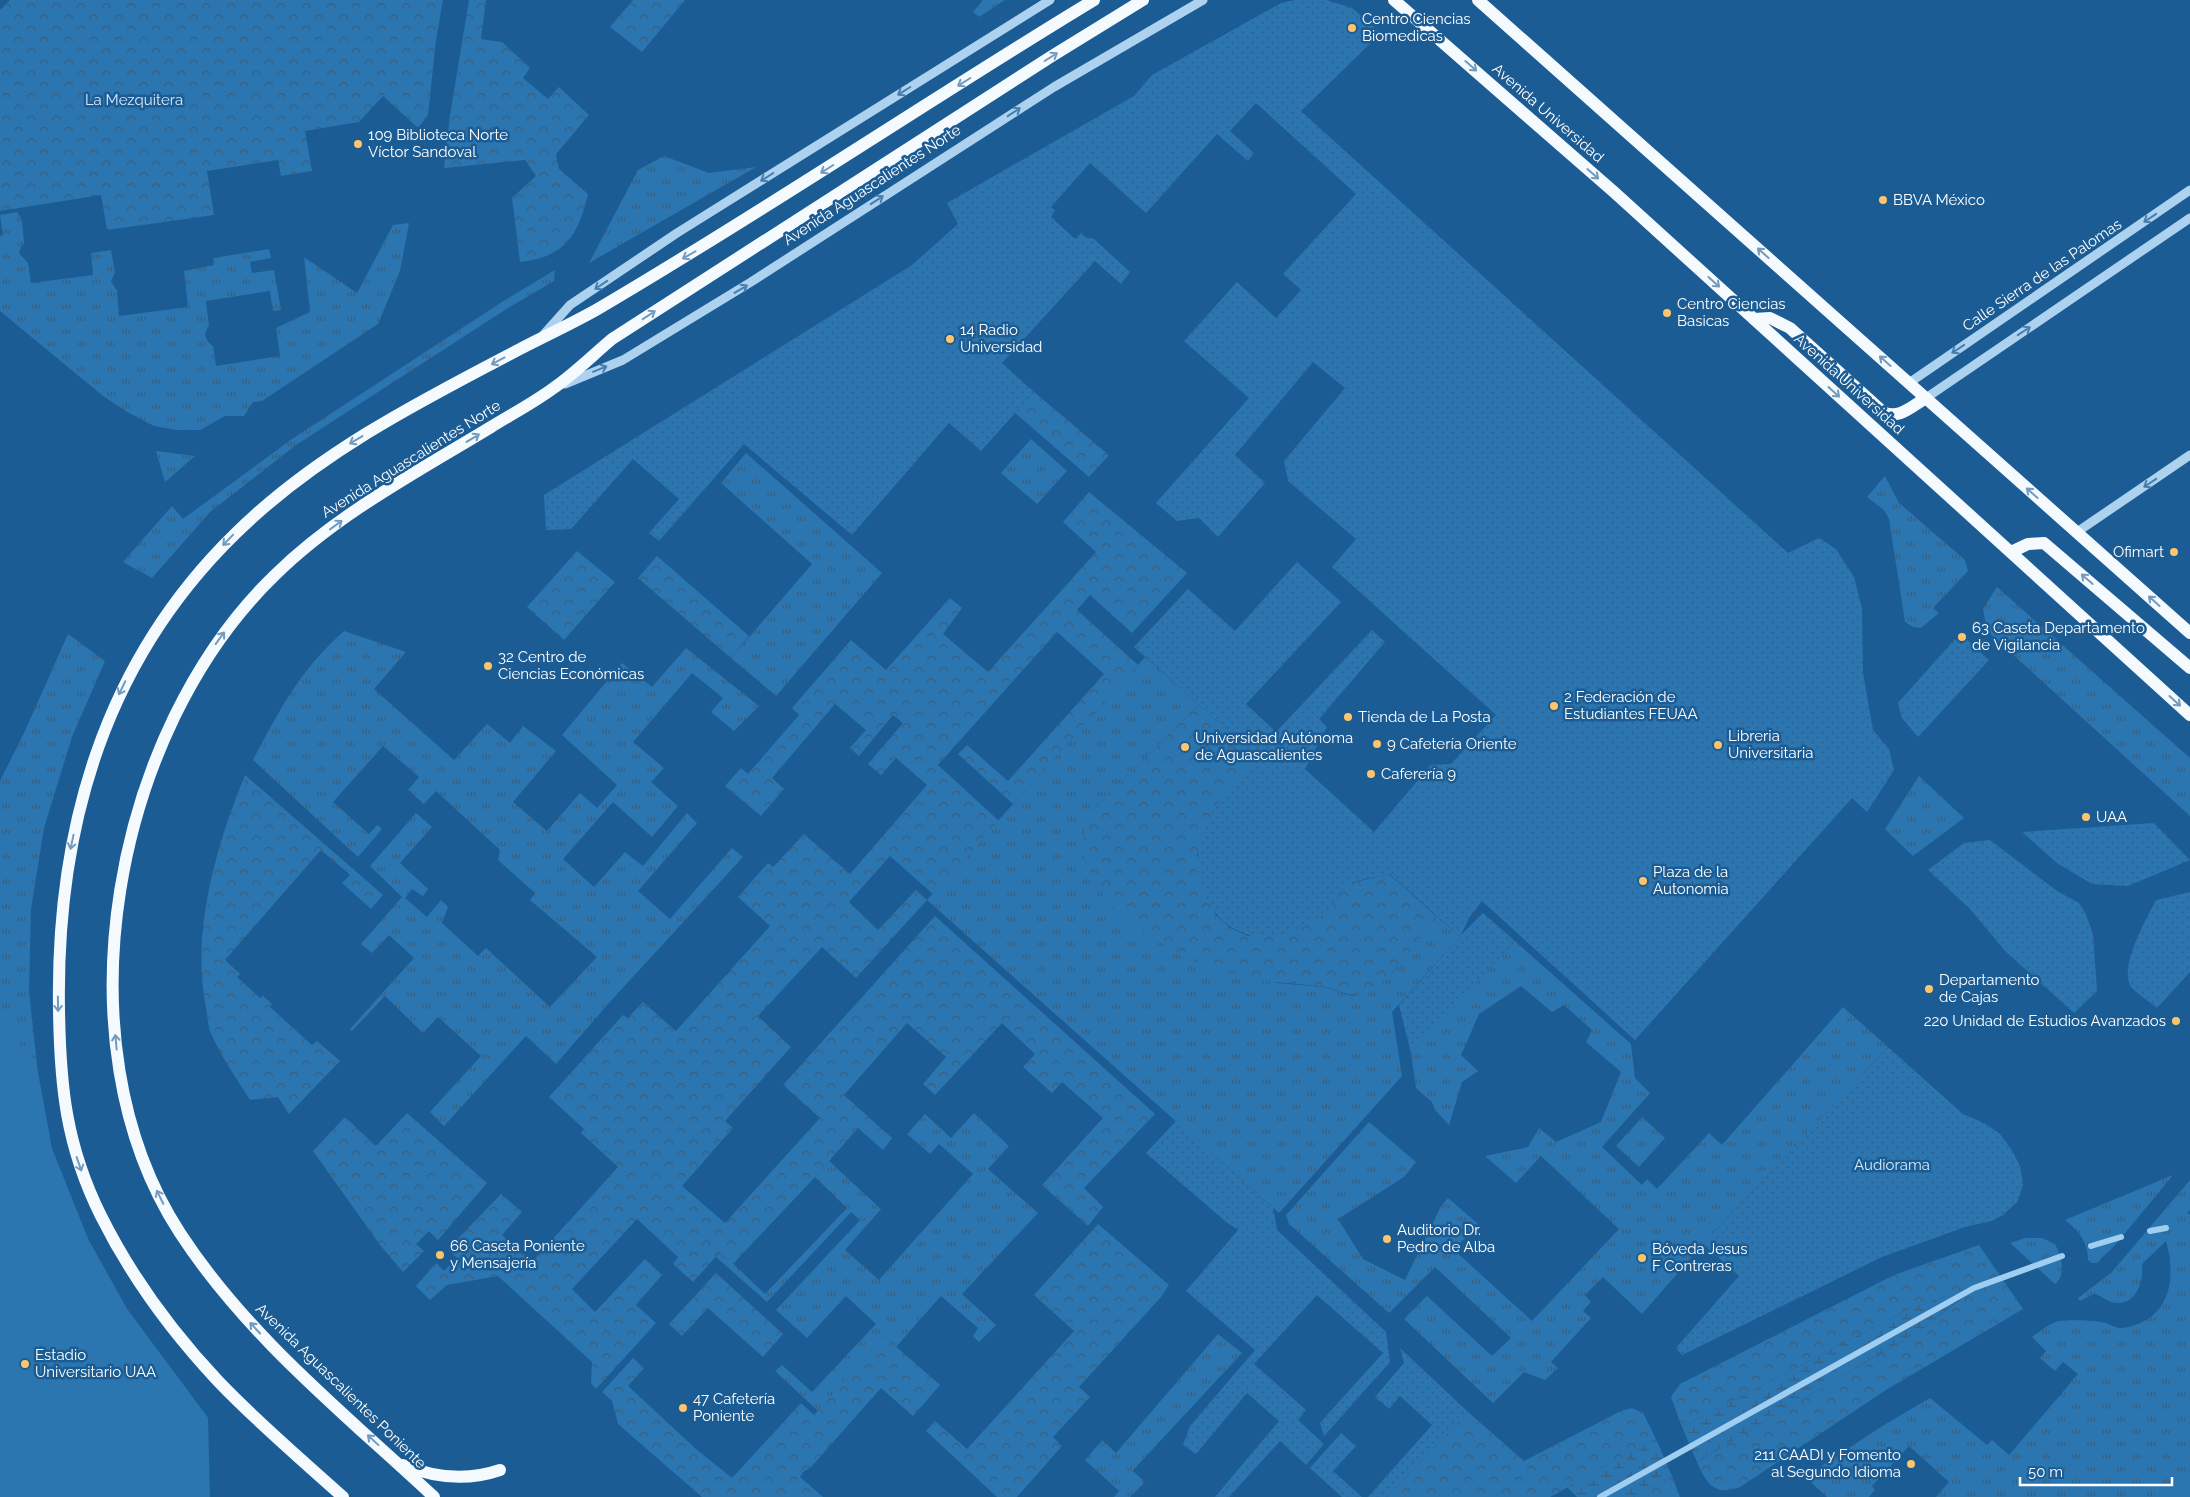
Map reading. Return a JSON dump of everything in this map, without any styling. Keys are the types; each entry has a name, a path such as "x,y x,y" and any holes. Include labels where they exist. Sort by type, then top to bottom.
{"main road":[{"path":"343,1497 218,1380 169,1323 114,1241 99,1212 74,1150 66,1117 58,1049 59,932 69,856 81,803 97,747 112,710 145,645 168,611 232,536 286,488 342,449 426,399 588,315 710,243 1094,0"},
{"name":"Avenida Aguascalientes Norte","path":"194,679 231,624 273,576 296,555 372,500 555,387 612,339 1052,56 1143,0"},
{"name":"Avenida Universidad","path":"1394,0 1614,192 2190,715"},
{"path":"1478,0 2190,633"},
{"path":"1754,319 1770,318 1790,328 1883,412 1897,416 1926,398"},
{"path":"2011,552 2028,544 2044,543 2190,668"},
{"name":"Avenida Aguascalientes Poniente","path":"194,679 166,734 148,784 128,848 121,886 114,968 116,1038 119,1068 131,1125 140,1153 164,1206 179,1232 221,1290 271,1345 434,1497"},
{"path":"396,1462 433,1475 469,1477 500,1470"}],"street":[{"path":"541,338 570,305 677,233 1050,0"},
{"name":"Avenida Aguascalientes Norte","path":"555,387 623,360 751,282 1054,87 1203,0"},
{"name":"Calle Sierra de las Palomas","path":"1909,383 2190,190"},
{"path":"1926,398 2190,218"},
{"path":"2077,532 2190,455"}],"green space":[{"name":"La Mezquitera","path":"10,0 443,0 436,40 428,115 418,128 383,96 359,122 305,131 312,171 281,176 278,160 207,171 214,215 107,230 101,195 0,211 0,10"},
{"path":"469,0 486,0 481,39 502,42 530,68 523,78 548,99 559,87 589,115 556,154 559,169 588,194 584,209 574,233 567,242 548,255 535,259 520,262 512,198 536,176 525,160 444,168 450,115"},
{"path":"633,0 685,0 642,52 610,27"},
{"path":"983,0 1005,0 979,17 973,12"},
{"path":"1295,0 1326,0 1352,8 1381,33 1301,111 1788,553 1819,538 1836,549 1854,577 1862,608 1863,673 1873,730 1889,749 1894,770 1867,812 1852,798 1635,1040 1482,901 1469,918 1461,935 1483,913 1515,941 1411,1053 1399,1005 1460,937 1390,874 1363,879 1349,884 1330,908 1317,919 1293,931 1275,936 1257,936 1241,932 1227,924 1215,912 1205,896 1198,865 1200,842 1204,831 1214,809 1227,791 1261,760 1134,647 1188,589 1235,631 1297,562 1341,602 1246,704 1276,732 1372,630 1385,642 1319,719 1327,727 1305,769 1374,832 1431,765 1451,764 1496,715 1332,567 1356,539 1288,481 1284,461 1345,388 1313,362 1235,455 1265,483 1218,537 1199,518 1177,521 1156,503 1249,398 1184,341 1237,282 1276,318 1301,290 1283,274 1356,194 1256,103 1230,131 1254,153 1248,161 1217,134 1146,213 1090,163 1051,207 1055,211 1051,217 1075,239 1081,233 1085,237 1094,239 1130,272 1121,284 1095,261 1002,363 1034,392 981,451 949,423 852,535 744,444 659,541 649,533 679,499 633,459 571,529 546,530 544,495 912,265 958,224 947,203 1134,96 1152,75 1281,3"},
{"path":"664,156 709,173 756,167 589,263 638,170"},
{"path":"17,212 22,220 24,243 19,253 28,263 31,283 93,275 91,253 111,250 115,272 111,281 117,291 119,316 188,307 184,271 214,265 213,258 269,249 271,258 250,262 252,273 274,270 281,310 273,311 270,291 206,301 209,326 206,331 206,337 213,346 216,366 280,356 276,328 310,312 304,257 357,293 393,225 409,223 400,271 378,324 262,401 253,402 244,416 225,416 200,430 176,430 154,426 103,396 0,311 0,236 3,235 0,215"},
{"path":"555,270 554,281 508,308 296,445 210,512 152,578 123,562 172,506 183,519 292,439 505,300"},
{"path":"1034,392 1109,455 1089,477 1015,413"},
{"path":"1031,439 1067,471 1037,504 1001,473"},
{"path":"156,451 195,456 165,482"},
{"path":"746,453 882,573 776,696 731,658 812,564 721,483"},
{"path":"1885,476 1899,503 1965,560 1968,571 1933,608 1939,613 1921,628 1913,627 1905,622 1889,519 1884,510 1867,497"},
{"path":"1089,492 1187,573 1132,633 1090,595 1077,610 1138,665 1013,804 958,754 967,745 1008,781 1104,674 1057,632 938,765 999,821 933,894 890,856 849,902 878,930 916,890 927,900 856,978 822,947 758,1016 791,1047 725,1121 733,1128 682,1186 725,1223 820,1118 783,1085 935,916 1155,1114 1084,1188 1103,1207 1088,1226 1042,1185 1103,1118 1062,1082 1052,1093 1023,1067 1035,1054 1002,1023 935,1095 923,1084 946,1057 907,1023 844,1095 892,1138 883,1150 858,1128 733,1264 720,1252 693,1282 673,1264 678,1257 637,1219 572,1289 595,1312 645,1259 662,1275 636,1305 656,1323 596,1389 591,1383 592,1362 498,1276 447,1285 430,1300 416,1286 436,1263 444,1271 457,1258 448,1249 501,1194 522,1212 502,1235 532,1262 618,1167 581,1133 584,1129 549,1097 623,1015 628,1018 643,1002 676,1031 770,926 738,897 768,863 773,867 804,834 850,874 927,785 896,758 881,775 868,764 903,723 893,715 859,756 850,748 866,730 835,704 772,778 784,789 761,816 725,786 741,768 748,774 799,715 792,708 851,640 886,670 950,598 962,608 943,634 988,672 1096,552 1063,522"},
{"path":"577,551 615,582 564,640 527,607"},
{"path":"657,556 749,636 731,658 638,578"},
{"path":"1997,587 2190,758 2190,816 1987,631 1983,609"},
{"path":"344,631 406,652 374,689 454,760 487,724 510,743 523,726 556,751 513,802 547,831 580,793 597,808 617,785 562,735 622,663 652,687 686,648 759,706 734,731 711,712 723,698 692,673 633,742 664,768 651,782 678,806 652,837 613,802 563,859 594,887 625,852 643,866 687,813 697,823 638,891 670,919 732,848 743,857 609,1003 556,1064 526,1036 444,1126 430,1112 481,1056 438,1017 423,1033 385,996 352,1031 350,1029 414,958 389,935 372,953 361,944 402,897 370,866 416,813 432,827 400,863 428,889 423,896 412,889 405,898 427,917 441,900 448,907 442,923 478,956 486,948 550,1007 597,957 530,900 535,893 498,860 500,850 436,791 424,804 408,790 419,777 383,746 333,802 369,834 377,825 382,829 358,857 253,760 292,691 315,660"},
{"path":"68,634 105,661 72,737 44,828 31,909 29,992 38,1073 52,1149 88,1239 127,1309 208,1418 189,1449 0,1094 7,1024 0,1011 0,781 24,733"},
{"path":"1955,639 1961,644 1966,639 1989,660 1918,737 1902,718 1898,703"},
{"path":"1145,657 1199,705 1089,813 1277,983 1324,987 1352,996 1371,993 1394,971 1436,916 1460,937 1392,1012 1402,1076 1279,1213 927,900"},
{"path":"1199,705 1261,760 1228,791 1214,811 1197,855 1215,914 1230,928 1248,936 1330,907 1347,884 1389,874 1436,916 1395,970 1377,989 1370,993 1357,995 1326,987 1246,978 1222,972 1184,956 1143,932 1123,917 1100,891 1087,868 1083,849 1089,813"},
{"path":"245,775 383,895 371,909 342,883 350,875 321,850 225,960 240,974 237,977 260,998 263,996 272,1004 270,1007 312,1045 317,1041 340,1061 289,1114 278,1097 250,1100 239,1083 223,1058 210,1031 202,979 204,919 209,889 234,802"},
{"path":"1919,776 1964,818 1913,856 1885,829"},
{"path":"2154,823 2190,860 2128,886 2092,884 2057,863 2022,832"},
{"path":"1990,840 2057,891 2079,903 2086,914 2093,934 2097,991 2074,1013 2005,951 1970,909 1928,870 1964,843"},
{"path":"2190,892 2190,972 2157,1008 2132,988 2128,980 2131,957 2140,931 2156,900"},
{"path":"1515,941 1631,1044 1635,1078 1650,1093 1602,1147 1642,1185 1647,1179 1657,1189 1709,1133 1722,1145 1843,1007 1888,1047 1703,1244 1642,1314 1603,1277 1585,1295 1591,1302 1583,1311 1591,1318 1551,1362 1558,1368 1545,1380 1524,1372 1493,1403 1404,1319 1427,1296 1492,1356 1511,1338 1435,1267 1389,1313 1289,1224 1286,1215 1369,1122 1416,1162 1404,1177 1338,1219 1363,1259 1405,1280 1440,1208 1448,1198 1478,1224 1454,1250 1532,1321 1619,1229 1541,1156 1516,1183 1485,1156 1528,1147 1539,1128 1556,1142 1601,1122 1621,1072 1586,1042 1592,1030 1564,1005 1552,1012 1521,986 1479,1014 1461,1055 1478,1071 1462,1082 1449,1125 1435,1110 1432,1102 1416,1088 1411,1053"},
{"path":"0,1011 38,1073 52,1149 88,1239 127,1309 208,1418 210,1497 0,1497"},
{"name":"Audiorama","path":"1888,1047 1963,1114 1984,1123 2000,1134 2020,1166 2023,1184 2018,1201 2003,1215 1992,1221 1965,1227 1882,1257 1682,1355 1676,1348 1739,1276 1703,1244"},
{"path":"407,1113 487,1183 438,1240 429,1231 416,1244 424,1251 403,1272 380,1245 313,1151 345,1117 376,1146"},
{"path":"974,1113 1009,1146 988,1169 1038,1213 962,1294 996,1325 979,1342 973,1336 978,1328 941,1296 896,1347 884,1336 818,1411 775,1371 782,1365 812,1392 876,1324 846,1296 807,1338 776,1310 860,1220 851,1212 767,1302 716,1257 721,1252 765,1294 847,1208 815,1177 829,1161 881,1209 845,1250 879,1280 973,1174 939,1144 930,1154 907,1134 925,1114 951,1138"},
{"path":"1642,1117 1665,1138 1639,1167 1616,1146"},
{"path":"1176,1121 1273,1208 1277,1230 1386,1332 1390,1362 1324,1436 1320,1423 1383,1353 1317,1295 1254,1364 1306,1410 1298,1420 1324,1444 1306,1465 1280,1441 1229,1497 1215,1497 1279,1421 1247,1393 1196,1454 1183,1445 1190,1426 1255,1350 1186,1291 1238,1230 1146,1153"},
{"path":"2173,1175 2116,1244 2097,1263 2092,1263 2088,1260 2088,1254 2082,1237 2065,1220"},
{"path":"2190,1180 2190,1210 2187,1214 2190,1214 2190,1497 1936,1497 1949,1482 1909,1446 1872,1486 1875,1490 1869,1497 1827,1497 1805,1477 1884,1425 1930,1398 1987,1445 1992,1440 2009,1455 2078,1374 2063,1362 2055,1371 2040,1358 2046,1351 2032,1337 2059,1321 2096,1321 2123,1328 2139,1324 2151,1317 2160,1307 2170,1284 2171,1270 2166,1241 2142,1264 2140,1286 2137,1292 2127,1301 2120,1303 2111,1302 2094,1294 2080,1301 2078,1298 2111,1273"},
{"path":"1098,1224 1169,1285 1161,1297 1079,1387 1090,1397 1053,1437 1062,1446 1017,1497 997,1497 926,1431 935,1421 967,1449 1074,1331 1034,1295"},
{"path":"2025,1238 2042,1238 2055,1244 2061,1259 2062,1270 2059,1280 2055,1284 2010,1243"},
{"path":"1979,1245 2023,1309 1886,1390 1740,1487 1724,1490 1712,1486 1708,1482 1697,1462 1923,1328 1973,1290 1911,1308 1682,1427 1671,1397 1680,1384 1894,1275"},
{"path":"716,1273 783,1334 763,1357 708,1308 682,1336 669,1324"},
{"path":"1974,1288 1923,1328 1697,1462 1682,1427 1911,1308"},
{"path":"1218,1334 1242,1353 1133,1471 1145,1482 1130,1497 1114,1497 1119,1491 1085,1460 1102,1440 1116,1453"},
{"path":"884,1336 940,1385 913,1416 881,1388 800,1477 823,1497 702,1497 618,1424 612,1401 602,1392 633,1358 644,1368 628,1386 696,1449 732,1478 801,1403 814,1415"},
{"path":"1400,1348 1468,1412 1387,1497 1368,1497 1432,1425 1400,1396 1389,1409 1375,1397 1404,1363"},
{"path":"1632,1408 1643,1413 1656,1439 1550,1497 1387,1497 1468,1412 1524,1461 1621,1411"},
{"path":"1341,1433 1356,1446 1333,1471 1362,1497 1342,1497 1310,1468"},
{"path":"1656,1439 1672,1476 1633,1497 1577,1497 1567,1487"},
{"path":"2190,1468 2190,1497 2151,1497"},
{"path":"1672,1476 1680,1497 1633,1497"}],"waterway":[{"path":"2150,1231 2166,1228"},
{"path":"2091,1246 2121,1237"},
{"path":"1600,1497 1974,1288 2062,1256"}],"place":[{"name":"Centro Ciencias Biomedicas","path":"1352,28"},
{"name":"109 Biblioteca Norte Víctor Sandoval","path":"358,144"},
{"name":"BBVA México","path":"1883,200"},
{"name":"Centro Ciencias Basicas","path":"1667,313"},
{"name":"14 Radio Universidad","path":"950,339"},
{"name":"Ofimart","path":"2174,552"},
{"name":"63 Caseta Departamento de Vigilancia","path":"1962,637"},
{"name":"32 Centro de Ciencias Económicas","path":"488,666"},
{"name":"2 Federación de Estudiantes FEUAA","path":"1554,706"},
{"name":"Tienda de La Posta","path":"1348,717"},
{"name":"9 Cafetería Oriente","path":"1377,744"},
{"name":"Libreria Universitaria","path":"1718,745"},
{"name":"Universidad Autónoma de Aguascalientes","path":"1185,747"},
{"name":"Caferería 9","path":"1371,774"},
{"name":"UAA","path":"2086,817"},
{"name":"Plaza de la Autonomia","path":"1643,881"},
{"name":"Departamento de Cajas","path":"1929,989"},
{"name":"220 Unidad de Estudios Avanzados","path":"2176,1021"},
{"name":"Auditorio Dr. Pedro de Alba","path":"1387,1239"},
{"name":"66 Caseta Poniente y Mensajería","path":"440,1255"},
{"name":"Bóveda Jesus F Contreras","path":"1642,1258"},
{"name":"Estadio Universitario UAA","path":"25,1364"},
{"name":"47 Cafetería Poniente","path":"683,1408"},
{"name":"211 CAADI y Fomento al Segundo Idioma","path":"1911,1464"}]}
